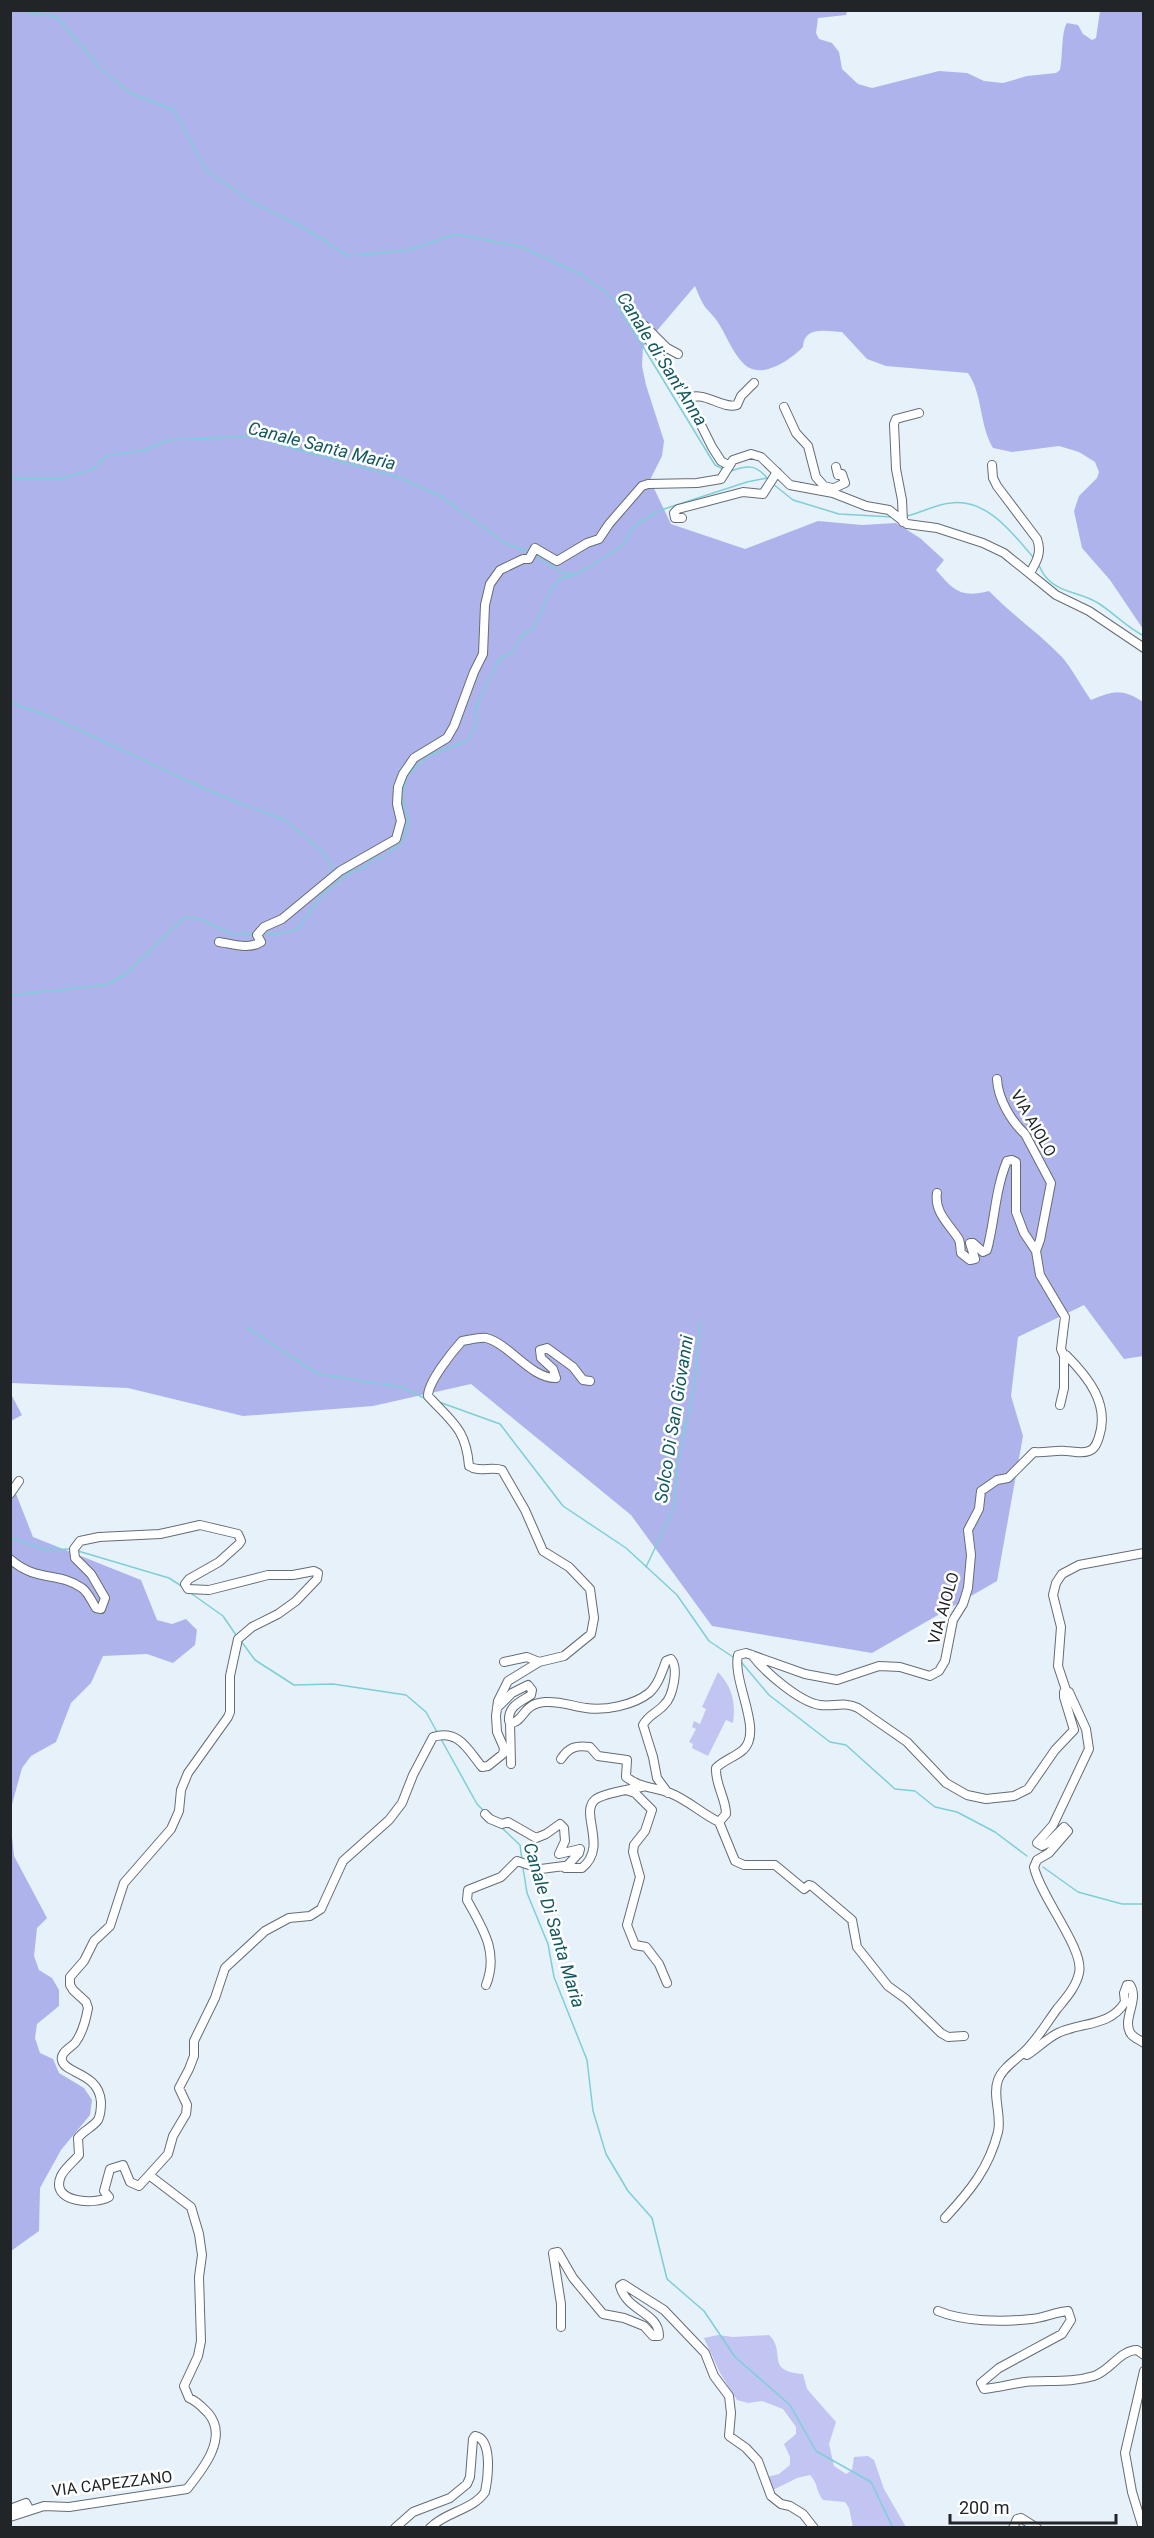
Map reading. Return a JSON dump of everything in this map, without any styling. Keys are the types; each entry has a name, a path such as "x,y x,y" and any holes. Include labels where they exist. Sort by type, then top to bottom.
{"street":[{"path":"678,354 667,348 646,326 640,325 727,468"},
{"path":"686,400 690,397 700,397 731,407 737,405 741,396 754,383"},
{"path":"784,407 796,433 808,446 816,477 824,486 866,506 889,510 903,522 937,528 983,543 1004,553 1032,569 1056,595 1089,611 1143,648"},
{"path":"903,522 896,469 894,424 896,419 919,413"},
{"path":"219,942 254,946 261,942 258,932 282,919 340,871 396,839 402,821 397,804 398,787 403,774 414,758 447,738 483,654 485,605 490,584 495,575 523,559 529,559 535,548 557,561 587,543 599,539 642,486 721,479 733,460 752,454 761,458 776,474 790,484 833,491 844,483 842,474 838,475 836,467"},
{"path":"992,465 993,478 997,486 1040,546 1039,555 1032,569"},
{"path":"682,518 675,518 674,513 678,508 743,492 763,494 766,486 776,474"},
{"name":"VIA AIOLO","path":"997,1079 1002,1101 1025,1134 1051,1183 1036,1251"},
{"name":"VIA AIOLO","path":"937,1193 938,1208 950,1230 960,1240 961,1253 970,1260 975,1259 970,1243 982,1252 987,1250 994,1204 1004,1167 1007,1161 1017,1162 1016,1212 1024,1233 1036,1251 1040,1275 1065,1317 1060,1349 1064,1356 1064,1388 1060,1405"},
{"path":"10,1559 31,1574 64,1579 84,1589 96,1608 100,1608 105,1598 91,1574 75,1558 74,1549 80,1541 99,1537 160,1534 200,1525 238,1534 241,1541 239,1544 212,1568 189,1580 185,1584 188,1589 209,1590 268,1575 317,1571 317,1579 296,1600 238,1639 230,1676 230,1712 211,1743 188,1773 181,1790 179,1811 171,1828 124,1883 111,1926 94,1941 84,1961 70,1977 73,1990 86,2002 88,2008 77,2040 62,2054 62,2060 64,2065 91,2080 97,2088 101,2109 95,2124 78,2139 79,2154 60,2176 60,2189 64,2196 69,2198 103,2200 109,2197 104,2191 110,2169 123,2165 130,2182 139,2186 168,2154 173,2136 186,2114 187,2105 179,2088 194,2056 194,2041 215,1998 225,1968 265,1931 289,1918 310,1916 321,1908 343,1860 389,1820 402,1803 413,1775 433,1737 450,1735 458,1737 482,1767 488,1767 503,1754 504,1748 497,1732 497,1708 503,1687 508,1681 539,1662 564,1656 591,1634 594,1618 590,1589 569,1567 543,1551 525,1510 502,1470 492,1467 473,1469 469,1466 465,1440 450,1419 428,1396 428,1390 462,1341 484,1338 500,1346 546,1378 556,1378 553,1369 541,1358 540,1350 547,1348 573,1367 583,1380 590,1381"},
{"name":"VIA AIOLO","path":"752,1655 806,1674 837,1680 879,1666 900,1667 930,1676 939,1671 945,1661 953,1620 963,1604 968,1588 971,1556 968,1530 972,1518 979,1509 981,1491 997,1480 1008,1478 1034,1452 1049,1454 1065,1450 1084,1452 1095,1447 1102,1423 1100,1400 1078,1367 1066,1355 1064,1356"},
{"path":"10,1494 19,1481"},
{"path":"945,2218 972,2190 985,2170 998,2130 997,2081 1005,2069 1034,2043 1071,1991 1079,1972 1079,1958 1054,1914 1034,1867 1037,1860 1049,1853 1068,1831 1064,1827 1048,1843 1042,1846 1036,1843 1053,1825 1089,1749 1086,1729 1072,1696 1066,1690 1058,1666 1061,1627 1053,1595 1056,1583 1062,1574 1079,1565 1143,1553"},
{"path":"719,1822 726,1814 726,1807 717,1784 716,1768 744,1749 751,1731 736,1664 738,1655 746,1653 752,1655 762,1668 798,1695 820,1705 849,1704 858,1708 907,1742 946,1783 968,1795 986,1799 1014,1796 1028,1789 1055,1750 1074,1730 1064,1697 1066,1690"},
{"path":"504,1662 527,1657 539,1662"},
{"path":"510,1722 516,1722 531,1705 545,1702 596,1709 622,1705 650,1692 660,1677 666,1661 672,1659 675,1667 668,1701 649,1716 642,1725 653,1757 657,1778 668,1793"},
{"path":"497,1708 519,1688 525,1685 531,1686 531,1695 514,1705 509,1712 511,1764"},
{"path":"561,1759 572,1747 590,1747 598,1756 627,1760 626,1777 642,1786 668,1793 719,1822 735,1861 744,1865 775,1865 804,1889 809,1885 812,1886 852,1920 857,1947 888,1986 906,1999 941,2033 955,2038 964,2036"},
{"path":"564,1866 566,1869 582,1868 592,1855 595,1845 590,1813 592,1803 598,1797 642,1786"},
{"path":"629,1791 635,1793 652,1810 645,1831 634,1845 633,1852 640,1877 627,1925 635,1945 646,1947 659,1964 668,1983"},
{"path":"485,1814 498,1823 508,1822 536,1838 560,1824 566,1835 559,1854 580,1849 579,1853 564,1866 541,1869 517,1861 501,1877 468,1890 467,1900 491,1954 493,1964 486,1985"},
{"path":"1023,2053 1027,2055 1041,2042 1059,2032 1098,2023 1116,2013 1125,2002 1125,1988 1130,1985 1134,1993 1129,2029 1132,2036 1143,2043"},
{"name":"VIA CAPEZZANO","path":"24,2511 44,2506 69,2507 188,2489 211,2453 216,2431 213,2419 195,2400 189,2398 184,2386 198,2356 201,2342 199,2277 202,2255 200,2234 190,2207 149,2175"},
{"path":"561,2327 561,2304 553,2253 558,2252 573,2278 603,2314 624,2318 644,2326 653,2336 659,2336 651,2319 624,2298 620,2286 623,2284 664,2310 705,2353 714,2376 729,2396 731,2412 729,2436 746,2448 758,2461 771,2496 803,2514 814,2528"},
{"path":"938,2311 968,2318 1005,2320 1034,2319 1068,2311 1071,2320 1062,2334 999,2368 981,2383 984,2389 1025,2382 1064,2382 1083,2379 1104,2372 1130,2351 1137,2350 1143,2355"},
{"path":"1143,2371 1125,2441 1132,2492 1143,2528"},
{"path":"395,2528 413,2512 450,2498 467,2484 470,2477 473,2439 475,2436 480,2436 487,2451 485,2492 477,2501 437,2521 430,2528"},
{"path":"10,2509 26,2503 28,2507 10,2517"},
{"path":"1013,2528 1017,2519 1021,2518 1036,2528"}],"shaded area":[{"path":"11,11 847,11 846,15 818,18 816,33 819,39 832,43 839,52 842,69 858,84 872,88 939,71 967,73 984,81 1003,83 1027,76 1056,73 1060,70 1067,23 1078,25 1083,34 1092,40 1096,38 1100,11 1143,11 1143,629 1110,580 1082,548 1074,511 1079,496 1097,478 1099,472 1095,462 1079,452 1059,446 1012,452 993,448 985,429 973,382 968,373 886,366 867,359 842,332 823,331 807,336 803,347 774,367 765,370 749,368 742,362 717,321 704,305 695,286 643,347 642,366 646,385 664,441 662,456 650,480 671,524 745,549 818,521 862,525 896,523 920,538 944,560 936,570 953,588 971,594 989,591 1044,640 1066,662 1091,700 1117,692 1143,702 1143,1356 1124,1359 1084,1305 1018,1337 1011,1396 1023,1436 997,1581 872,1653 712,1626 631,1515 471,1384 373,1406 243,1416 128,1388 11,1383"},
{"path":"11,1394 22,1415 10,1421"},
{"path":"11,1481 33,1537 141,1580 157,1620 172,1624 186,1619 197,1630 195,1645 173,1663 147,1654 103,1656 91,1683 71,1703 56,1742 31,1756 22,1768 11,1808"},
{"path":"718,1672 727,1683 732,1695 733,1723 726,1720 708,1756 692,1748 693,1744 689,1742 696,1729 692,1727 694,1721 700,1724 706,1709 702,1707"},
{"path":"11,1826 14,1856 47,1918 37,1928 34,1956 39,1970 52,1978 59,1990 59,2006 37,2024 35,2038 40,2053 53,2059 59,2073 84,2088 92,2100 90,2115 61,2150 40,2188 39,2231 11,2251"},
{"path":"718,2335 733,2337 769,2335 774,2341 780,2365 791,2372 803,2374 807,2389 836,2422 829,2444 834,2466 846,2474 852,2470 854,2457 868,2456 874,2460 884,2489 906,2527 853,2527 849,2508 845,2502 823,2500 810,2475 797,2478 773,2490 767,2477 779,2474 790,2465 790,2457 784,2444 796,2434 796,2427 783,2409 762,2401 748,2403 737,2400 720,2373 704,2338"}],"waterway":[{"name":"Canale di Sant'Anna","path":"16,10 57,17 101,69 130,93 174,110 206,170 252,202 304,228 348,256 409,250 456,234 522,247 582,275 614,299 715,465 723,469"},
{"name":"Canale Santa Maria","path":"10,478 63,478 93,469 106,456 145,450 168,440 250,436 398,477 440,496 505,543 529,552"},
{"name":"Canale di Sant'Anna","path":"731,471 751,467 768,479"},
{"path":"264,933 276,934 298,929 322,895 349,873 365,867 374,858 382,858 402,843 409,822 402,796 407,776 427,756 463,743 471,736 478,720 475,714 478,702 499,659 513,652 522,635 534,628 551,590 560,578 571,576 588,568 624,544 635,525 658,511 747,482 767,478"},
{"path":"773,484 793,500 839,514 892,517"},
{"path":"906,516 951,503 976,506 998,520 1034,558"},
{"name":"Canale Santa Maria","path":"536,556 560,572 574,574"},
{"path":"1038,564 1050,582 1098,603 1144,636"},
{"path":"10,702 56,719 216,794 285,820 322,851 334,870"},
{"path":"10,995 105,985 125,975 185,917 201,919 234,935 254,933"},
{"name":"Solco Di San Giovanni","path":"646,1567 674,1508 678,1460 695,1384 700,1321"},
{"path":"247,1328 318,1374 402,1387 426,1399"},
{"path":"439,1402 500,1424 563,1506 626,1548 677,1595 709,1641 733,1657"},
{"name":"Canale Di Santa Maria","path":"10,1537 46,1550 70,1549"},
{"name":"Canale Di Santa Maria","path":"78,1551 169,1578 183,1587"},
{"name":"Canale Di Santa Maria","path":"192,1594 223,1616 236,1635"},
{"name":"Canale Di Santa Maria","path":"241,1641 255,1660 294,1685 333,1684 406,1695 426,1712 437,1732"},
{"name":"Solco Di San Giovanni","path":"742,1663 769,1695 830,1742 846,1745 895,1789 915,1791 935,1807 957,1812 995,1832 1027,1856"},
{"name":"Canale Di Santa Maria","path":"441,1739 477,1804 483,1810"},
{"name":"Canale Di Santa Maria","path":"502,1828 520,1845 522,1860"},
{"name":"Solco Di San Giovanni","path":"1043,1867 1078,1892 1122,1904 1144,1904"},
{"name":"Canale Di Santa Maria","path":"523,1868 527,1893 548,1944 554,1977 587,2060 593,2111 606,2154 628,2191 652,2218 667,2279 704,2311 735,2357 790,2405 816,2451 871,2482 893,2528"}]}
